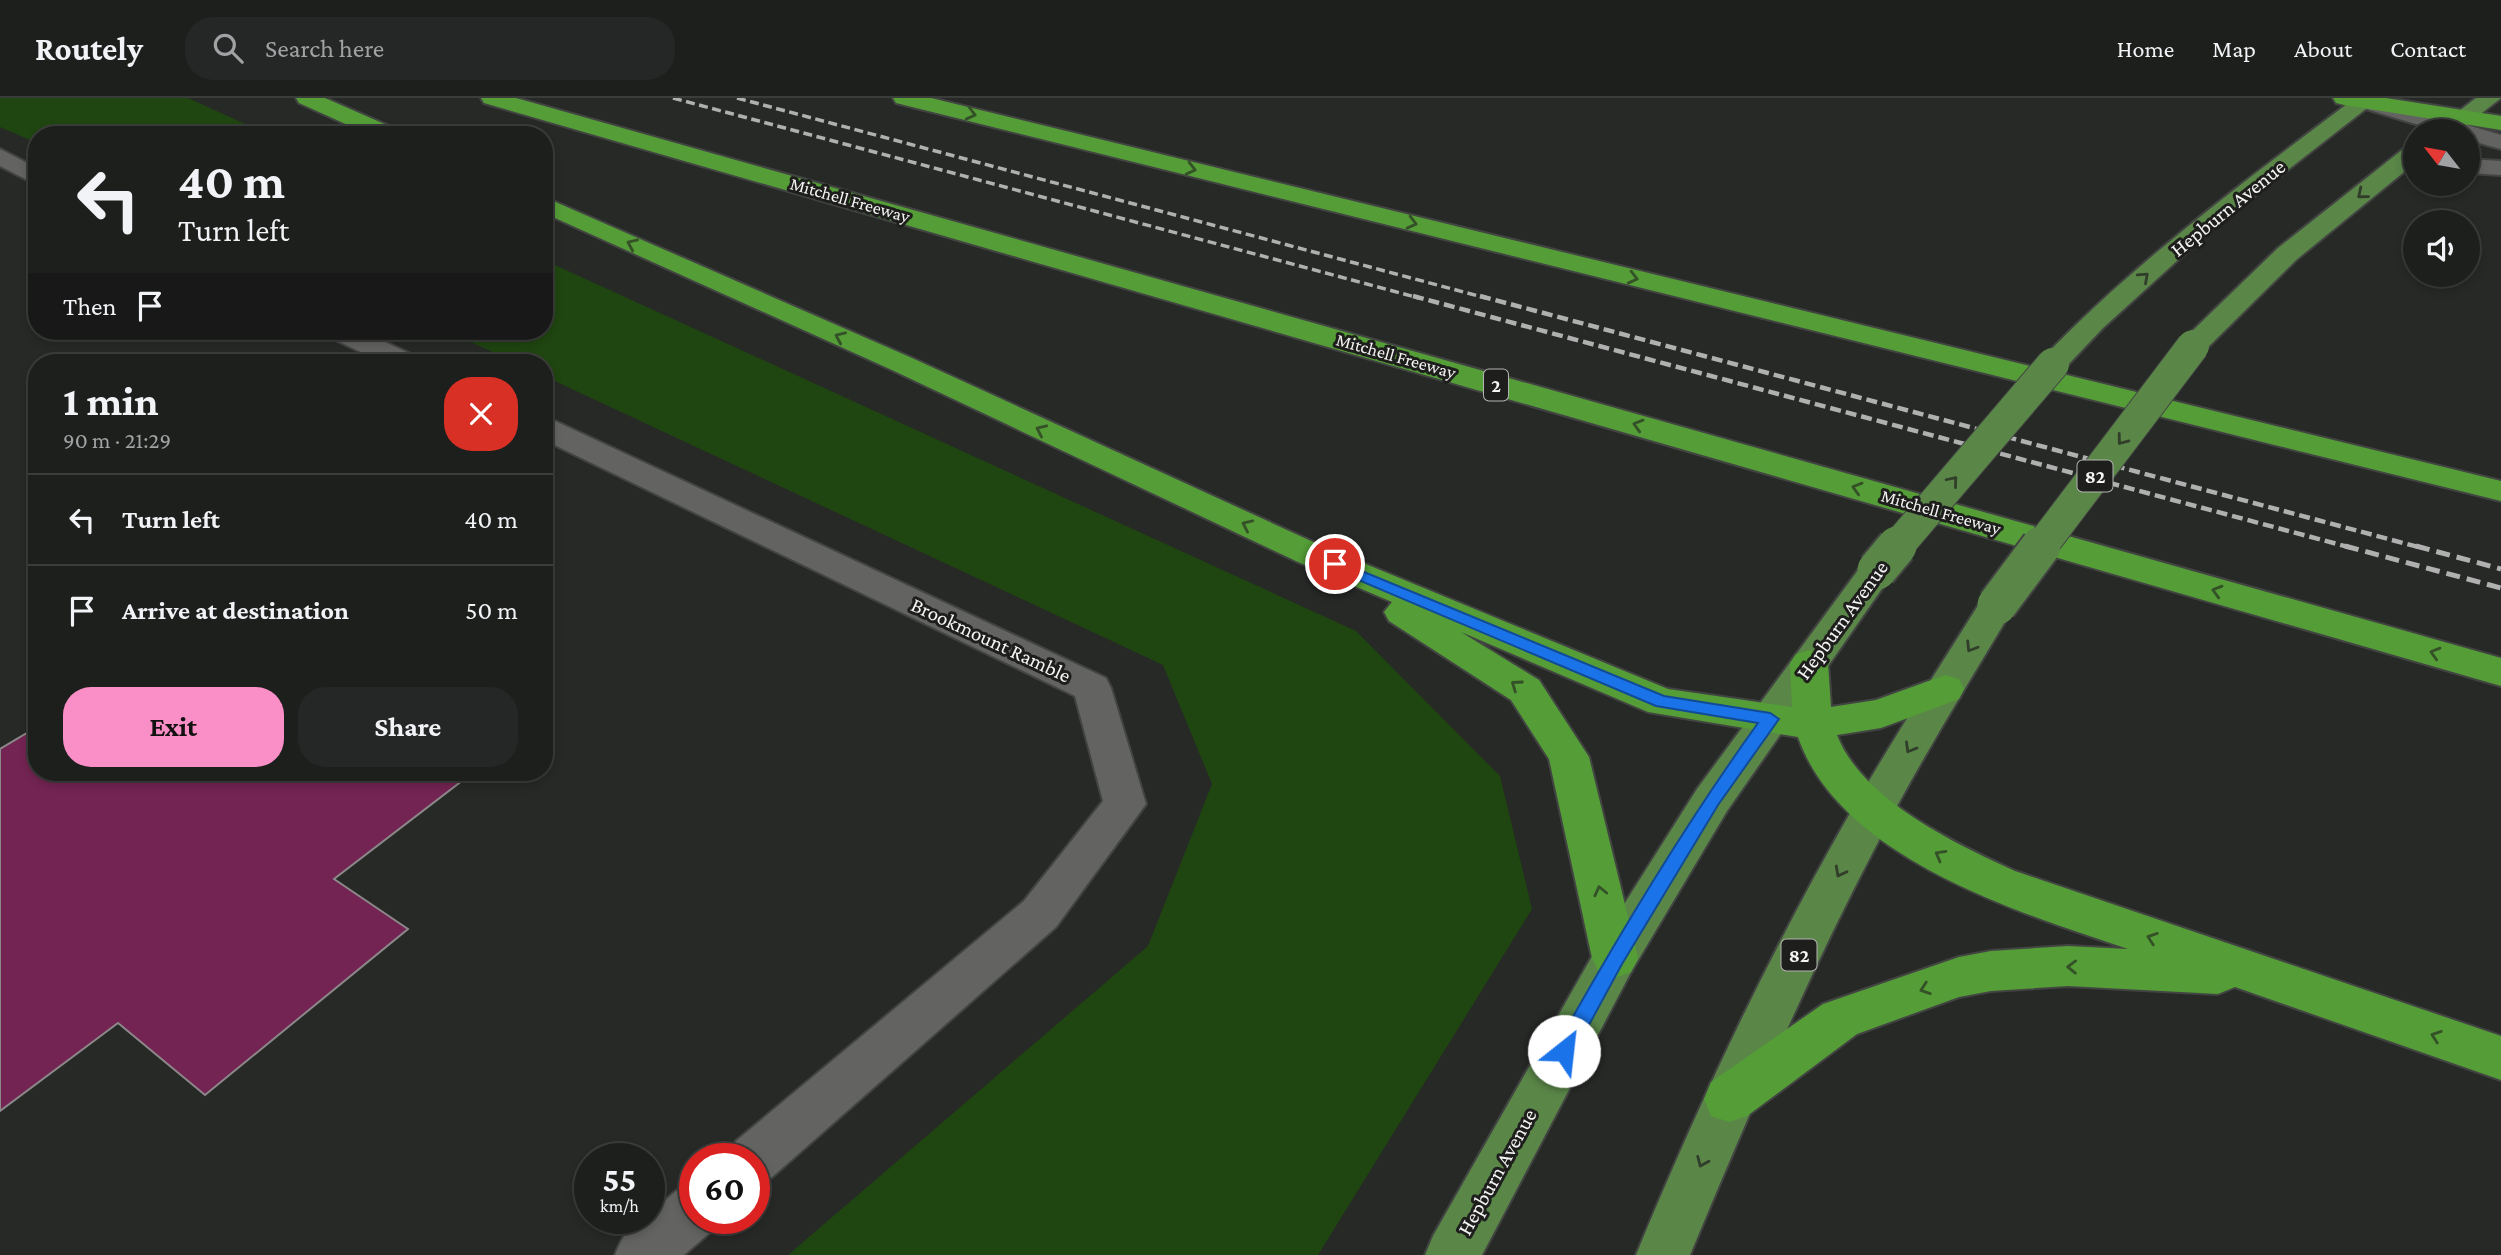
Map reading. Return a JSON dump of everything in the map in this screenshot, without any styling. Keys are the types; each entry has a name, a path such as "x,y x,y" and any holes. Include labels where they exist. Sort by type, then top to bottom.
{"highway":[{"path":"307,98 370,126"},
{"name":"Mitchell Freeway","path":"492,98 2501,672"},
{"path":"904,98 2501,491"},
{"path":"2480,125 2501,123"},
{"path":"553,208 902,365 1310,554 1662,702 1791,722 1881,714 1945,689"},
{"path":"1310,554 1525,690 1569,757 1615,958"},
{"path":"1791,722 1873,813 1941,857 2039,898 2501,1058"},
{"path":"1729,1099 1840,1019 1959,977 1991,971 2068,966 2262,976"}],"main road":[{"path":"2467,119 2490,98"},
{"name":"Hepburn Avenue","path":"1452,1255 1615,958 1712,800 1791,722 1810,663 1877,570 2053,364 2093,322 2203,225 2359,99"},
{"name":"82","path":"1662,1255 1729,1099 1833,886 1945,689 1997,605 2193,346 2287,254 2403,166"}],"street":[{"path":"2359,99 2427,119"},
{"path":"2480,135 2501,142"},
{"path":"0,156 28,173"},
{"path":"2480,167 2501,168"},
{"path":"358,340 388,354"},
{"name":"Brookmount Ramble","path":"553,432 1092,688 1125,804 1040,914 770,1145"},
{"path":"642,1255 679,1224"}],"green space":[{"path":"0,98 188,98 249,126 28,126 28,139 0,127"},
{"path":"553,264 1356,631 1500,776 1532,909 1318,1255 788,1255 1148,946 1212,784 1163,665 553,380 553,354 497,354 466,340 553,340"}],"building":[{"path":"28,732 28,781 462,781 334,879 408,929 205,1095 118,1023 0,1111 0,749"}],"railway":[{"path":"673,98 1419,298"},
{"path":"737,98 1486,298"},
{"path":"1413,296 2352,548"},
{"path":"1480,296 2422,548"},
{"path":"2345,546 2501,588"},
{"path":"2416,546 2501,569"}],"route":[{"path":"1335,564 1662,702 1770,719 1712,800 1615,958 1564,1051"}]}
